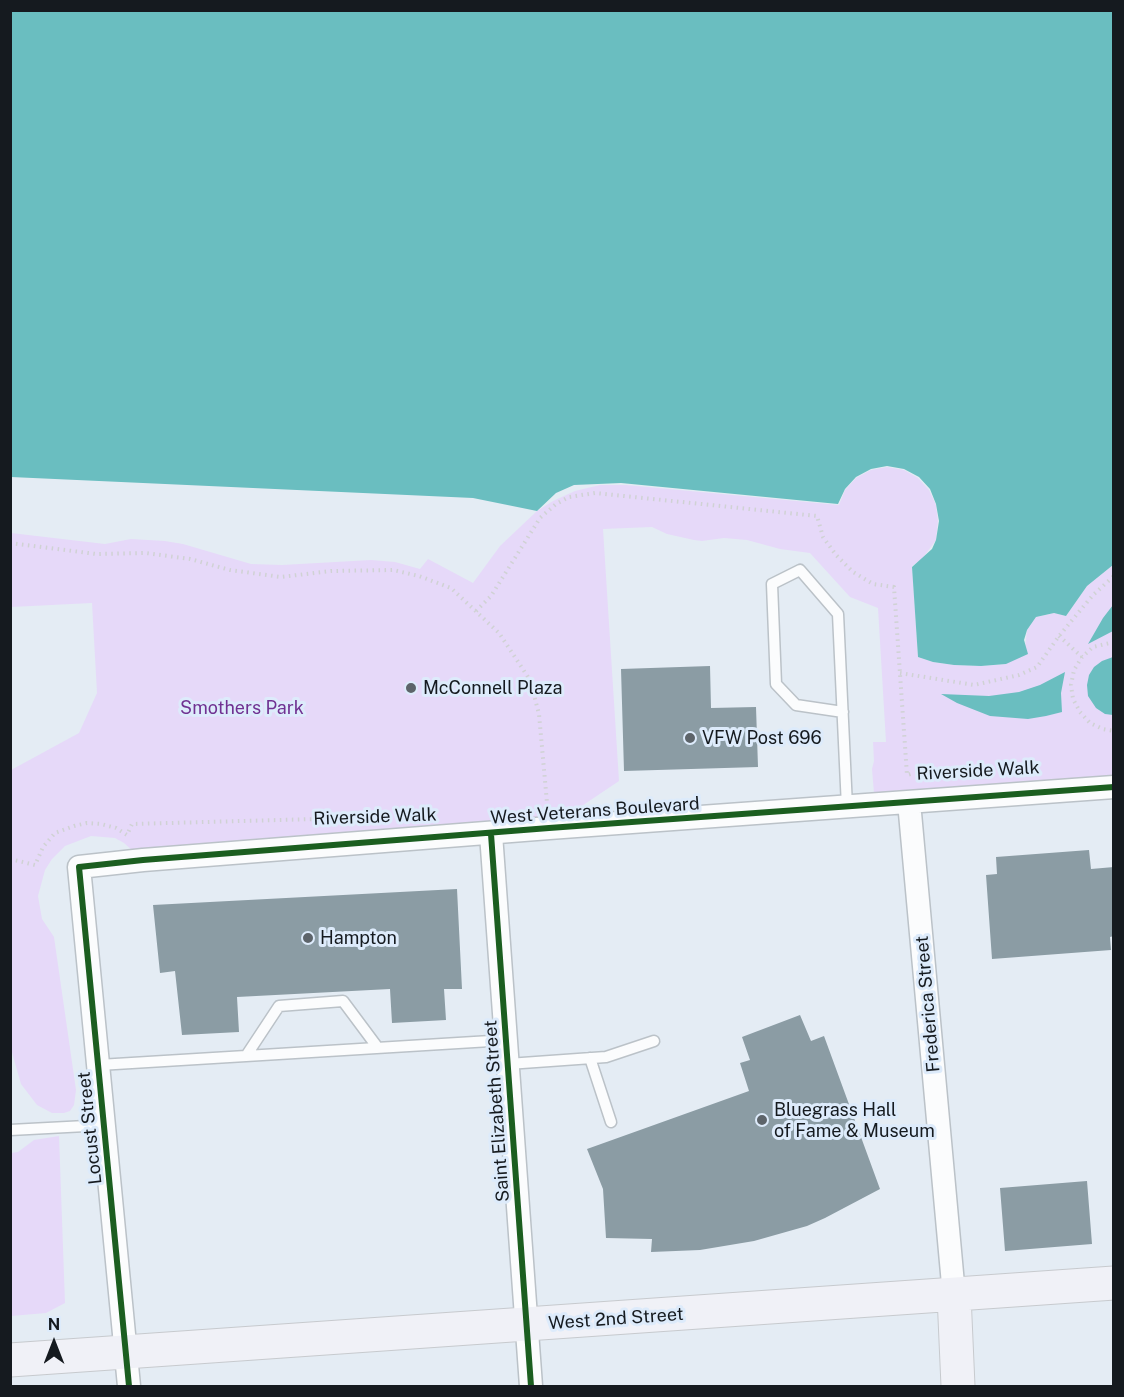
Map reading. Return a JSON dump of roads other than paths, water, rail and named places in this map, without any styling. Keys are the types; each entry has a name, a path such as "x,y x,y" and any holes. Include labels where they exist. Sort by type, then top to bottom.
{"main road":[{"name":"West 2nd Street","path":"10,1360 1113,1283"},
{"name":"Frederica Street","path":"954,1295 958,1386"}],"street":[{"name":"West Veterans Boulevard","path":"79,867 143,860 1113,787"},
{"name":"Frederica Street","path":"909,802 954,1295"},
{"name":"Saint Elizabeth Street","path":"491,834 531,1386"},
{"name":"Locust Street","path":"79,867 129,1386"}],"lane":[{"path":"843,712 796,705 776,684 772,584 800,570 838,614 843,712 847,807"},
{"path":"246,1056 279,1006 343,1001 378,1048"},
{"path":"99,1065 507,1040"},
{"path":"508,1064 606,1057 654,1041"},
{"path":"590,1058 610,1122"},
{"path":"10,1130 105,1125"}],"water":[{"path":"11,10 1113,11 1113,565 1087,586 1066,616 1054,613 1036,617 1027,630 1024,640 1028,654 1006,664 954,665 918,657 912,567 932,549 939,521 930,489 919,477 904,469 887,466 871,469 856,477 845,489 838,504 621,483 574,485 556,493 537,511 473,498 11,477"},
{"path":"1113,605 1113,631 1088,644 1103,618"},
{"path":"1114,657 1113,715 1105,714 1096,708 1088,696 1087,685 1094,667"},
{"path":"1065,672 1061,693 1062,712 1046,716 1028,719 990,716 941,694 989,696 1019,692 1040,685"}],"place":[{"name":"McConnell Plaza","path":"411,688"},
{"name":"VFW Post 696","path":"690,738"},
{"name":"Hampton","path":"308,938"},
{"name":"Bluegrass Hall of Fame & Museum","path":"762,1120"}],"park label":[{"name":"Smothers Park","path":"242,708"}]}
